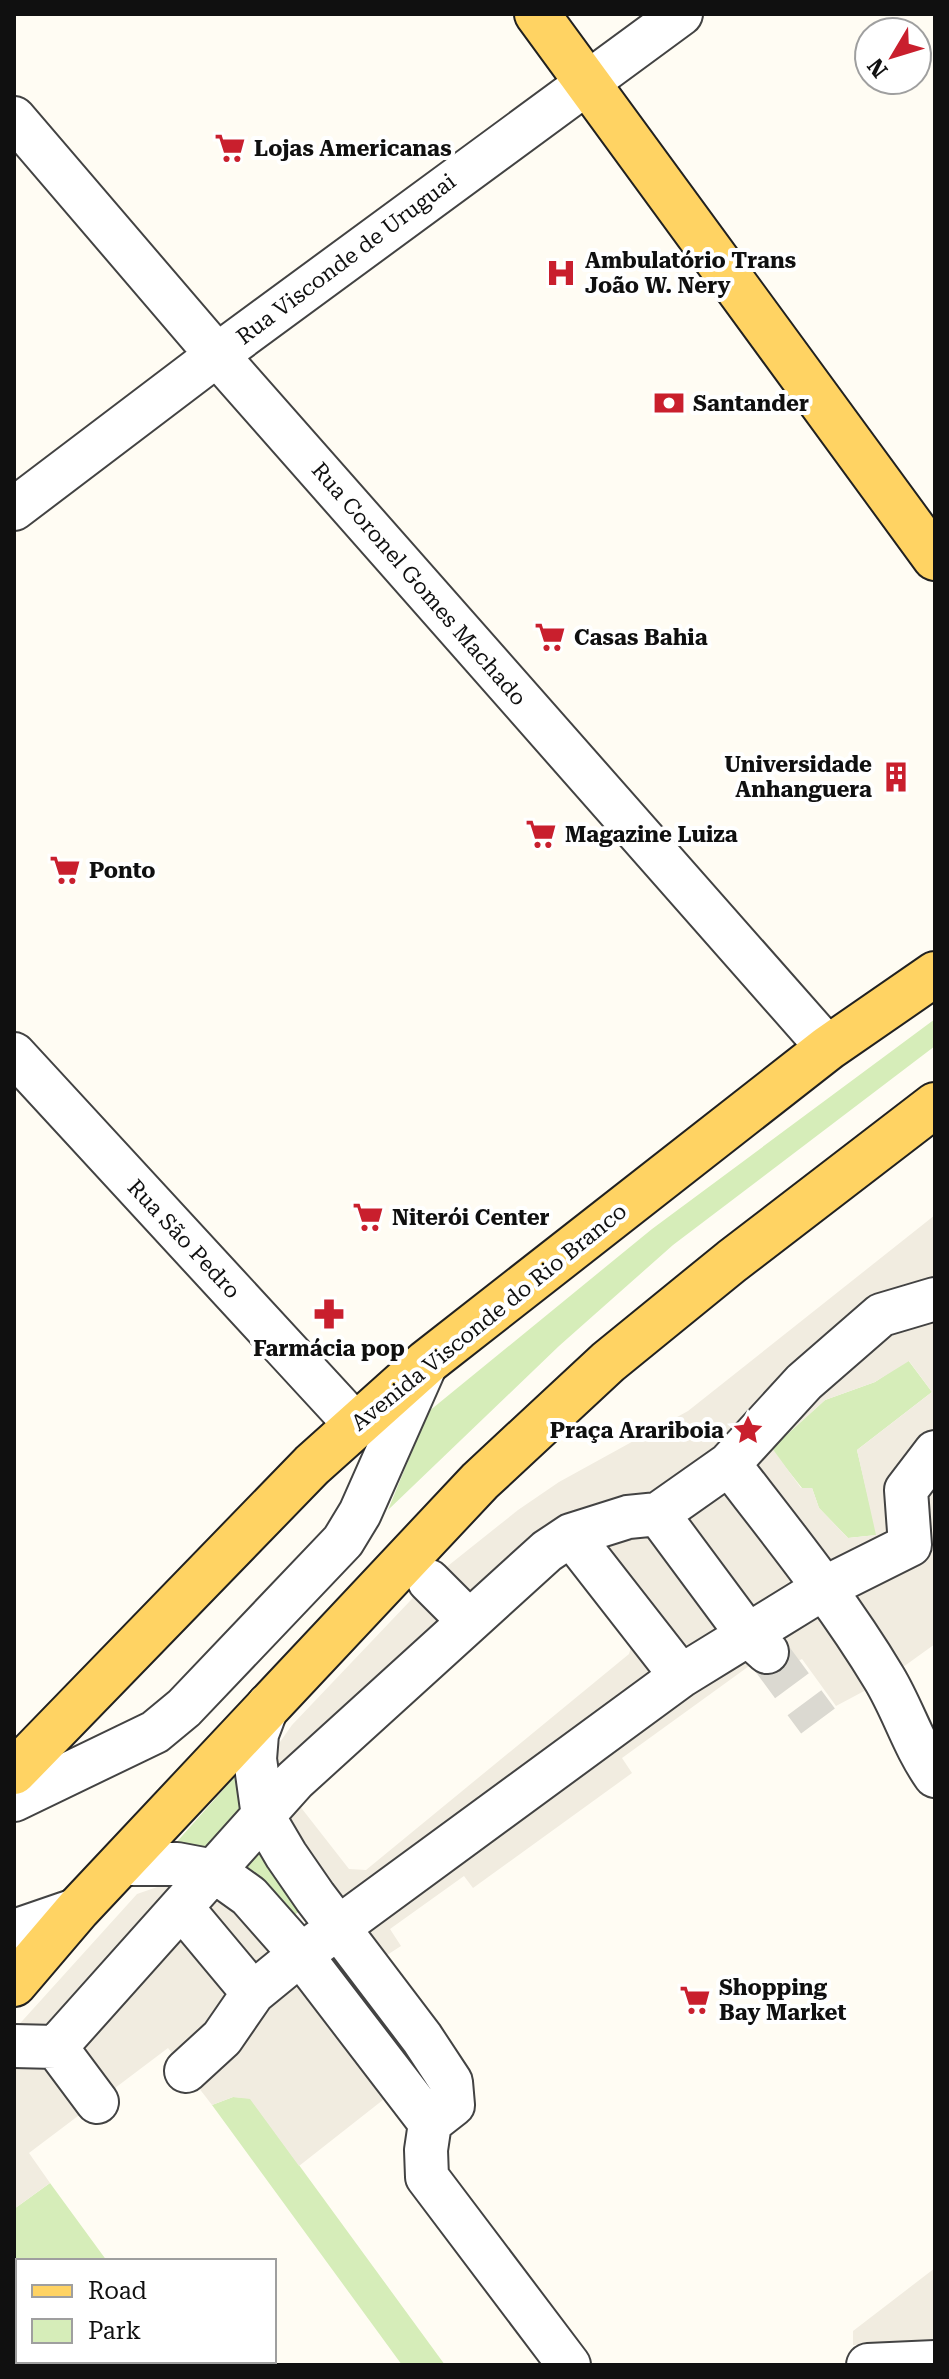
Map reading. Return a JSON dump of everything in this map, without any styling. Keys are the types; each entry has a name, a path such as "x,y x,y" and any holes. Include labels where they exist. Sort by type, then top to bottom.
{"main road":[{"path":"537,14 935,558"},
{"name":"Avenida Visconde do Rio Branco","path":"14,1772 300,1476 355,1424 427,1362 828,1048 935,974"},
{"path":"14,1984 25,1928 78,1909 480,1481 608,1362 732,1261 935,1105"}],"street":[{"name":"Rua Visconde de Uruguai","path":"14,509 217,355 681,14"},
{"name":"Rua Coronel Gomes Machado","path":"14,118 217,355 828,1048"},
{"name":"Rua São Pedro","path":"14,1054 355,1424"},
{"path":"14,2046 56,2047 273,1805 547,1551 571,1535 628,1517 658,1514 729,1464 804,1382 881,1315 935,1299"},
{"path":"14,1800 155,1732 184,1708 343,1541 360,1513 427,1362"},
{"path":"186,2071 222,2038 253,1993 681,1676 757,1643 824,1588 922,1548 906,1490 935,1452"},
{"path":"729,1464 824,1588 885,1680 935,1776"},
{"path":"658,1514 757,1643"},
{"path":"571,1535 681,1676"},
{"path":"429,1581 469,1621"},
{"path":"268,1705 257,1734 255,1759 273,1805 289,1816 349,1920 451,2082 453,2105 430,2123 426,2150 427,2177 569,2365"},
{"path":"122,1864 177,1864 214,1871 249,1896 302,1956 430,2123"},
{"path":"182,1908 253,1993"},
{"path":"56,2047 97,2102"},
{"path":"868,2365 935,2362"}],"green space":[{"path":"935,1019 935,1046 673,1245 559,1346 388,1510 428,1412 652,1229"},
{"path":"908,1360 932,1392 857,1450 877,1535 848,1538 819,1508 812,1488 802,1488 771,1449 825,1400 875,1382"},
{"path":"239,1772 306,1906 292,1917 174,1845"},
{"path":"233,2097 250,2098 445,2365 402,2365 212,2105"},
{"path":"50,2183 106,2259 16,2259 16,2363 150,2363 148,2365 14,2365 14,2209"}],"shaded area":[{"path":"935,1215 935,1644 885,1680 836,1706 802,1659 792,1664 778,1645 622,1758 632,1773 473,1888 464,1876 390,1929 401,1946 387,1955 370,1946 325,1888 269,1780 273,1752 292,1725 429,1581 518,1510 559,1482 688,1411","holes":["909,1361 932,1392 857,1450 876,1535 848,1538 819,1508 812,1488 801,1488 772,1448 825,1400 875,1382","559,1564 577,1566 634,1637 629,1654 366,1870 349,1869 299,1805 427,1682 521,1603 529,1588"]},
{"path":"194,1882 252,1923 388,2096 299,2166 250,2099 233,2097 212,2105 168,2048 29,2153 50,2183 14,2209 14,2030 137,1894 166,1884"},
{"path":"935,2268 935,2342 853,2345 853,2331"}],"tunnel":[{"path":"767,1652 818,1721"}],"place":[{"name":"Lojas Americanas","path":"230,148"},
{"name":"Ambulatório Trans João W. Nery","path":"561,273"},
{"name":"Santander","path":"669,403"},
{"name":"Casas Bahia","path":"550,637"},
{"name":"Universidade Anhanguera","path":"896,777"},
{"name":"Magazine Luiza","path":"541,834"},
{"name":"Ponto","path":"65,870"},
{"name":"Niterói Center","path":"368,1217"},
{"name":"Farmácia pop","path":"329,1314"},
{"name":"Praça Arariboia","path":"748,1430"},
{"name":"Shopping Bay Market","path":"695,2000"}]}
